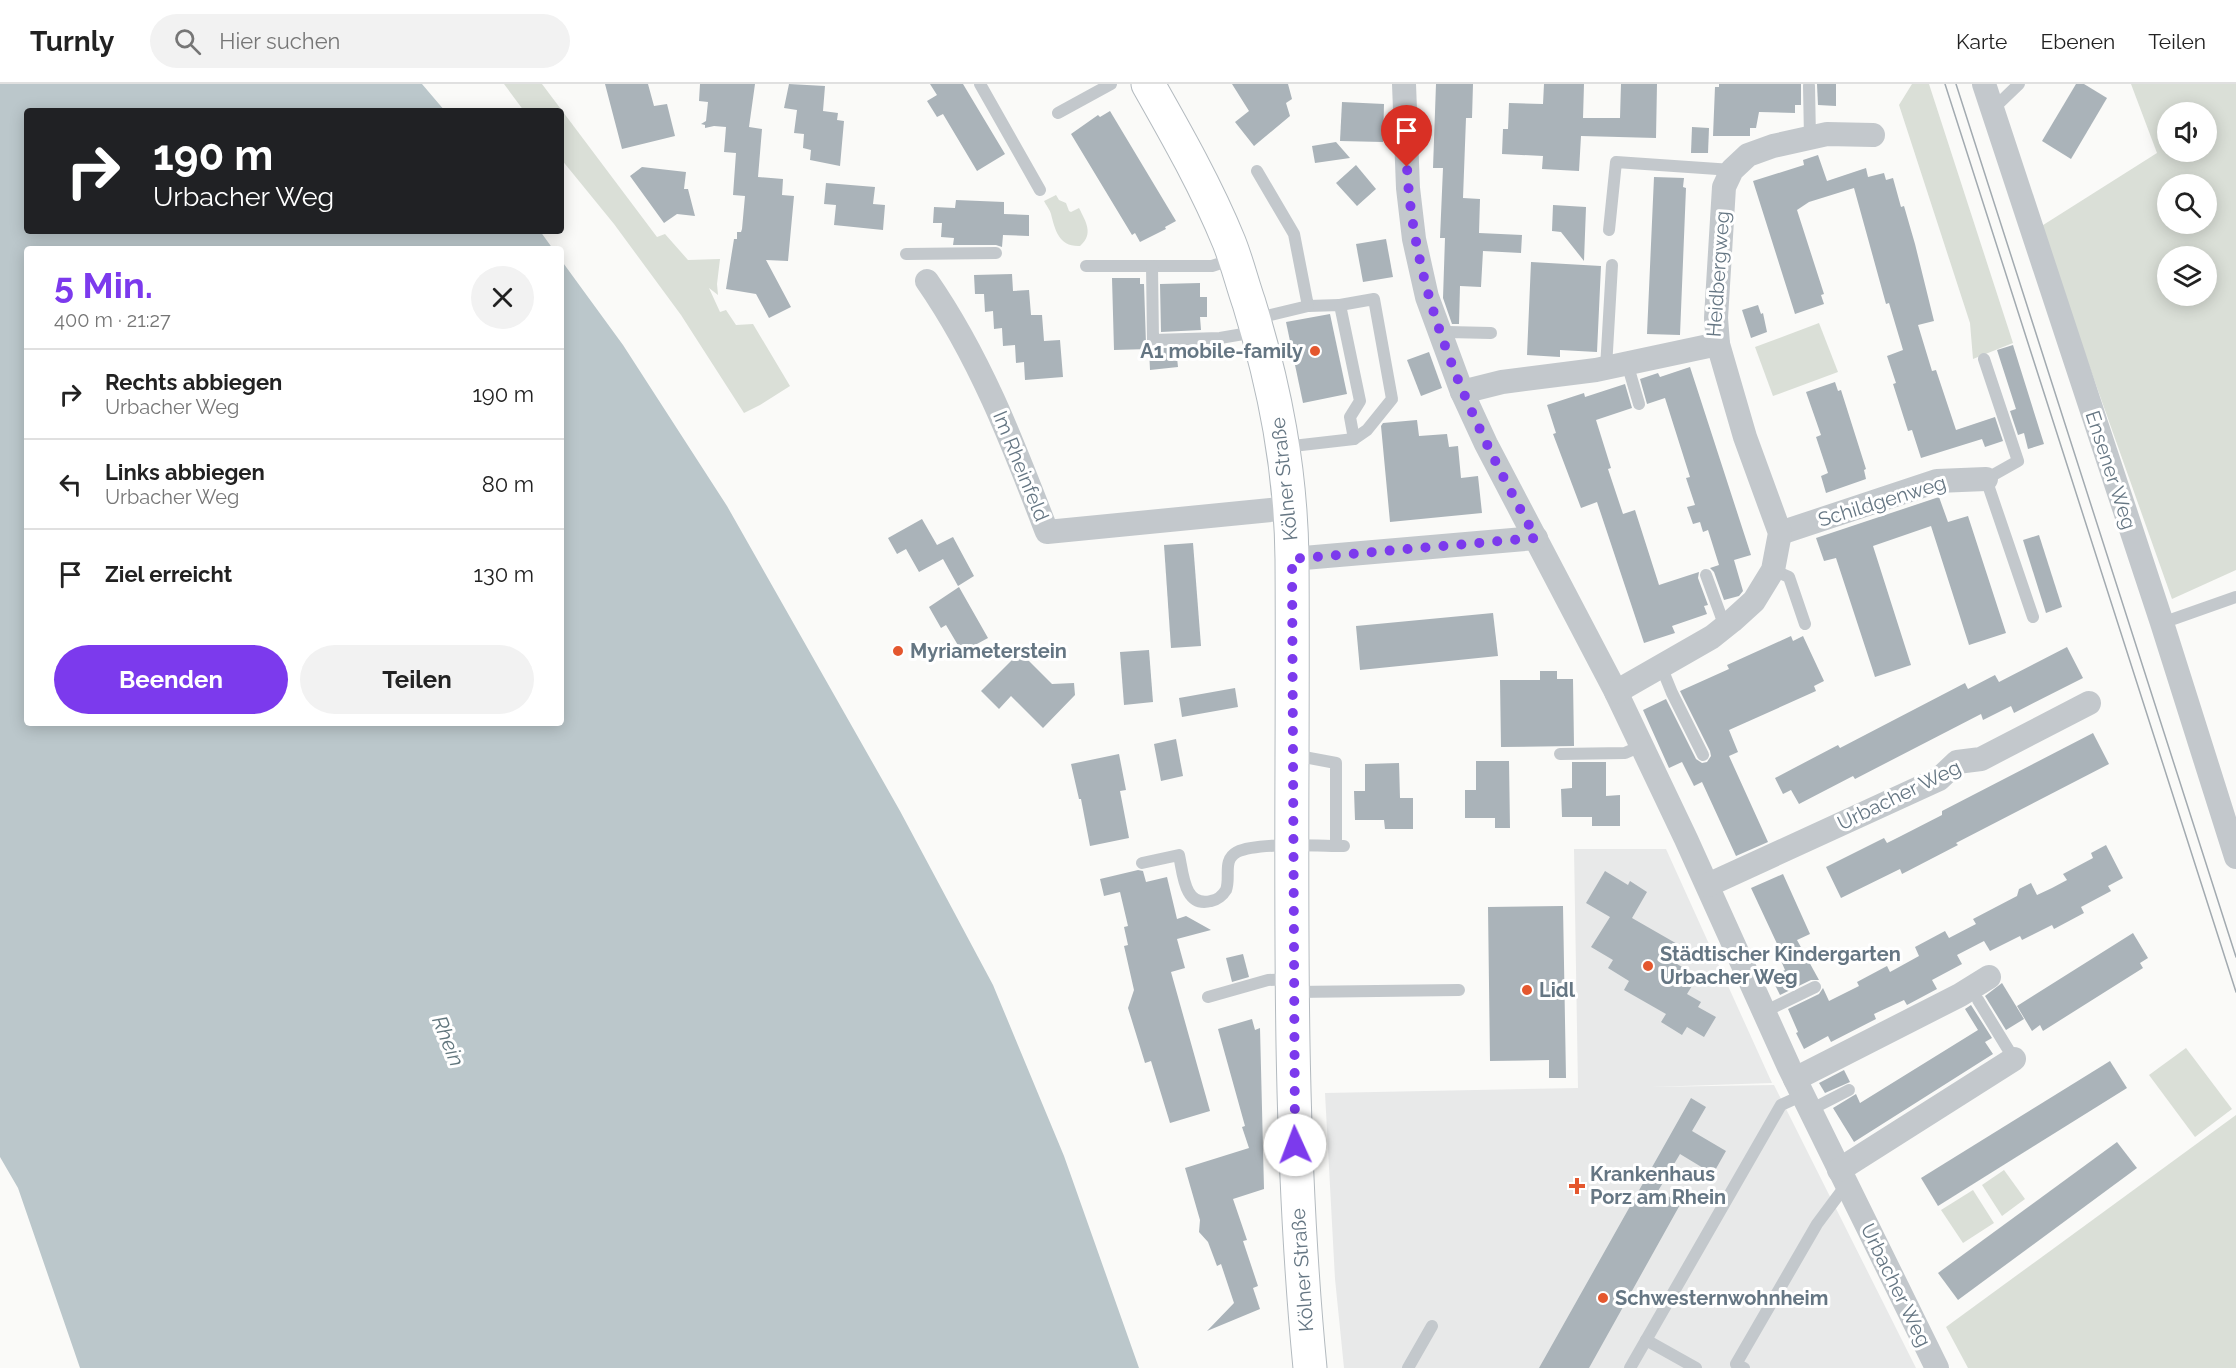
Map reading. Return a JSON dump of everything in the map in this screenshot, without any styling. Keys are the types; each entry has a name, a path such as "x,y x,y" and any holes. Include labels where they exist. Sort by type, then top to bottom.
{"main road":[{"name":"Kölner Straße","path":"1148,84 1180,139 1229,243 1256,325 1284,447 1291,508 1292,559 1294,1102 1298,1211 1310,1368"}],"street":[{"name":"Urbacher Weg","path":"1404,84 1408,188 1414,239 1428,297 1462,392 1486,444 1616,692 1708,885 1764,1012 1842,1178 1937,1368"},
{"name":"Ensener Weg","path":"1984,84 2236,854"},
{"path":"1732,170 1748,155 1810,138 1827,134 1873,135"},
{"name":"Heidbergweg","path":"1462,392 1502,382 1569,375 1718,344 1716,318 1724,187 1732,170"},
{"name":"Im Rheinfeld","path":"927,281 952,316 987,383 1047,532 1291,508"},
{"path":"1616,692 1712,637 1725,627 1754,601 1773,570 1780,533 1745,437 1718,344"},
{"name":"Schildgenweg","path":"1780,533 1937,481 1986,478"},
{"path":"1292,559 1536,538"},
{"name":"Urbacher Weg","path":"1708,885 1939,779 1957,762 1981,759 2089,704"},
{"path":"1803,1094 1949,1000 1989,977"},
{"path":"1842,1178 2014,1059"}],"lane":[{"path":"980,84 1040,190"},
{"path":"1058,113 1111,84"},
{"path":"1992,109 2019,84"},
{"path":"1809,86 1810,138"},
{"path":"1610,230 1616,162 1732,170"},
{"path":"1257,171 1294,234 1308,306"},
{"path":"906,254 996,253"},
{"path":"1086,266 1212,266 1234,258"},
{"path":"1612,265 1617,365 1639,404"},
{"path":"1152,266 1153,340 1220,338 1308,306 1340,305 1374,299 1392,399 1367,430 1354,439 1284,447"},
{"path":"1340,305 1360,401 1350,417 1354,439"},
{"path":"1441,335 1448,332 1491,333"},
{"path":"1984,358 2018,461 1986,478 2033,617"},
{"path":"1773,570 1789,577 1805,624"},
{"path":"1706,575 1725,627"},
{"path":"2162,623 2236,597"},
{"path":"1661,666 1703,755"},
{"path":"1560,754 1625,753 1641,746"},
{"path":"1142,863 1179,855 1187,890 1196,900 1211,901 1226,889 1228,863 1234,853 1257,847 1340,846 1336,763 1293,755"},
{"path":"1208,997 1268,980 1294,986 1459,990"},
{"path":"1764,1012 1815,987"},
{"path":"1978,1000 2014,1059"},
{"path":"1630,1368 1781,1105 1803,1094 1849,1090"},
{"path":"1744,1368 1736,1364 1842,1178"},
{"path":"1408,1368 1432,1326"},
{"path":"1646,1340 1696,1368"}],"shaded area":[{"path":"504,84 542,84 560,108 522,108"},
{"path":"1912,84 1929,84 2013,343 1973,359 1970,323 1899,105"},
{"path":"2131,84 2236,84 2236,570 2172,599 2040,227 2157,153"},
{"path":"564,113 657,237 665,234 688,260 720,259 718,295 709,288 720,312 726,310 736,325 753,324 790,386 744,413 681,315 614,224 564,163"},
{"path":"1056,195 1059,200 1066,203 1069,211 1079,208 1084,218 1088,232 1080,246 1067,244 1056,231 1044,201"},
{"path":"1819,323 1838,372 1773,396 1755,347"},
{"name":"Krankenhaus Porz am Rhein","path":"1574,849 1666,849 1772,1083 1651,1087 1774,1085 1916,1368 1344,1368 1335,1279 1325,1093 1578,1088"},
{"path":"2186,1048 2232,1109 2195,1137 2149,1075"},
{"path":"2236,1115 2236,1368 1968,1368 1946,1327"},
{"path":"2004,1170 2025,1199 2002,1216 1982,1185"},
{"path":"1973,1190 1994,1223 1963,1243 1941,1210"}],"water":[{"name":"Rhein","path":"0,84 422,84 442,108 24,108 24,234 542,234 551,246 24,246 24,726 564,726 564,264 623,345 727,506 900,811 993,985 1064,1156 1139,1368 80,1368 18,1188 0,1157"}],"building":[{"path":"605,84 648,84 654,106 667,104 675,136 622,149"},
{"path":"700,84 755,84 749,127 762,129 758,177 783,179 782,195 794,196 788,261 766,260 791,307 769,318 756,294 726,289 734,239 737,239 737,232 741,232 742,229 745,196 733,195 736,153 724,152 726,127 705,128 705,125 701,124 706,121 708,102 699,101"},
{"path":"789,84 825,86 823,111 838,113 837,120 844,121 840,166 810,160 811,150 803,148 804,134 794,133 797,110 784,108"},
{"path":"930,84 963,84 1005,154 977,171 943,114 937,117 927,101 937,95"},
{"path":"1232,84 1288,84 1292,99 1286,103 1290,116 1254,146 1235,122 1249,111"},
{"path":"1436,84 1473,84 1472,118 1466,118 1463,198 1480,199 1479,233 1522,235 1521,253 1483,251 1481,287 1460,286 1459,324 1452,324 1443,298 1445,238 1440,238 1443,168 1433,168"},
{"path":"1544,84 1584,84 1583,118 1620,118 1621,84 1657,84 1656,138 1581,136 1579,171 1542,169 1543,156 1502,154 1503,129 1508,129 1509,103 1543,104"},
{"path":"1719,84 1801,84 1801,105 1795,105 1795,113 1759,112 1756,128 1750,128 1750,136 1713,136 1715,87 1719,87"},
{"path":"1817,84 1836,84 1836,106 1818,105"},
{"path":"2076,84 2084,84 2107,98 2071,159 2042,141"},
{"path":"1342,102 1384,104 1383,142 1340,141"},
{"path":"1110,111 1176,221 1165,227 1166,229 1140,242 1135,233 1132,235 1071,134 1098,115 1100,117"},
{"path":"1692,127 1709,128 1708,153 1691,153"},
{"path":"1336,142 1350,158 1315,163 1312,146"},
{"path":"1818,155 1827,181 1866,168 1868,177 1884,173 1886,180 1893,178 1915,244 1934,321 1918,325 1932,371 1936,370 1956,430 1995,417 2003,441 1985,447 1982,439 1921,458 1912,430 1908,431 1893,384 1896,383 1887,356 1903,350 1889,303 1886,304 1854,188 1809,202 1797,210 1824,294 1821,295 1824,304 1795,314 1753,181 1804,165 1803,160"},
{"path":"1356,165 1376,189 1357,206 1336,183"},
{"path":"642,167 686,172 684,189 688,189 695,216 677,214 664,223 630,176"},
{"path":"1654,177 1684,178 1683,187 1686,188 1680,335 1647,334"},
{"path":"826,183 875,187 873,204 885,205 883,230 834,225 836,205 824,204"},
{"path":"956,200 1004,202 1004,214 1029,215 1029,236 1003,235 1002,247 953,245 954,238 941,237 942,223 933,223 934,207 955,208"},
{"path":"1553,205 1586,207 1584,261 1561,232 1552,231"},
{"path":"1386,239 1393,277 1363,282 1356,244"},
{"path":"1531,262 1601,266 1597,352 1560,350 1560,357 1527,355"},
{"path":"1012,274 1013,291 1029,290 1031,315 1042,315 1044,341 1060,340 1063,377 1025,380 1024,362 1016,363 1015,345 1003,346 1002,328 994,329 993,311 985,312 984,294 975,294 974,275"},
{"path":"1112,278 1140,278 1140,284 1144,284 1146,344 1153,348 1176,348 1178,367 1150,370 1149,349 1114,350"},
{"path":"1200,283 1200,297 1207,297 1207,317 1200,317 1201,330 1161,332 1160,284"},
{"path":"1758,305 1761,314 1763,313 1767,332 1751,338 1742,310"},
{"name":"A1 mobile-family","path":"1330,314 1347,394 1303,403 1286,322"},
{"path":"2013,345 2044,444 2028,449 2024,433 2018,435 2010,411 2016,409 1997,350"},
{"path":"1429,352 1442,388 1421,396 1407,360"},
{"path":"1690,367 1751,555 1734,560 1743,591 1739,596 1724,600 1714,572 1710,568 1719,565 1708,530 1703,532 1700,522 1693,524 1687,507 1695,505 1686,478 1690,477 1665,398 1647,404 1640,379 1658,373 1660,377"},
{"path":"1835,382 1838,391 1841,390 1866,469 1864,470 1866,479 1826,493 1821,476 1828,473 1816,437 1821,435 1806,392"},
{"path":"1625,384 1632,408 1596,420 1611,468 1608,469 1623,514 1635,510 1659,585 1699,572 1698,578 1708,605 1704,606 1707,614 1672,626 1675,633 1644,643 1597,502 1581,508 1553,434 1556,433 1547,405 1584,393 1585,397"},
{"path":"1417,420 1419,436 1447,434 1449,447 1458,446 1461,478 1478,476 1482,513 1390,522 1381,426 1383,423"},
{"path":"1939,497 1948,522 1968,516 2006,633 1969,645 1931,526 1873,546 1911,665 1875,677 1836,558 1824,561 1816,538"},
{"path":"922,519 937,545 953,537 974,576 958,586 943,559 919,572 906,549 897,554 888,538"},
{"path":"2039,535 2062,607 2046,613 2023,540"},
{"path":"1193,543 1201,646 1171,648 1164,545"},
{"path":"959,587 988,638 962,652 946,625 941,628 929,607"},
{"path":"1493,613 1498,656 1360,670 1356,626"},
{"path":"1791,636 1793,641 1803,636 1824,681 1814,686 1816,691 1729,730 1738,752 1729,756 1768,842 1736,856 1702,782 1694,786 1682,762 1669,768 1643,710 1666,699 1696,759 1702,763 1707,762 1711,756 1710,751 1680,691 1729,669 1727,665"},
{"path":"2067,647 2083,678 2014,713 2011,706 1983,720 1981,714 1855,779 1853,776 1799,804 1791,790 1783,794 1775,778 1838,745 1840,748 1965,683 1968,689 1995,675 1999,682"},
{"path":"1149,650 1153,702 1124,705 1120,652"},
{"path":"1020,652 1052,684 1074,683 1075,695 1043,728 1011,696 999,709 981,691"},
{"path":"1540,671 1557,671 1557,679 1573,679 1574,746 1501,747 1500,680 1540,680"},
{"path":"1235,688 1238,707 1182,717 1179,698"},
{"path":"2093,733 2109,764 1956,843 1958,845 1902,874 1900,869 1841,898 1826,867 1884,838 1887,843 1901,836 1942,815 1942,811"},
{"path":"1176,739 1183,776 1161,781 1154,744"},
{"path":"1119,754 1126,790 1120,791 1129,838 1090,846 1081,799 1079,799 1071,764"},
{"path":"1476,761 1509,761 1510,828 1495,828 1495,818 1465,818 1465,790 1476,790"},
{"path":"1572,762 1606,762 1606,796 1620,795 1620,826 1592,826 1592,817 1562,817 1561,789 1572,788"},
{"path":"1399,763 1400,798 1413,798 1413,829 1385,829 1384,820 1355,820 1354,791 1365,791 1365,764"},
{"path":"2106,845 2123,878 2108,886 2111,891 2081,907 2084,913 2054,929 2052,925 2022,940 2020,936 1990,951 1984,941 1957,955 1962,964 1932,980 1937,989 1907,1005 1904,1000 1874,1014 1876,1019 1831,1042 1828,1036 1804,1049 1788,1009 1819,994 1823,988 1829,1001 1859,986 1857,982 1887,966 1890,972 1919,956 1915,947 1945,931 1949,938 1976,924 1973,919 2017,896 2019,889 2031,883 2037,895 2067,880 2063,874 2093,858 2091,853"},
{"path":"1138,870 1143,871 1146,882 1167,877 1177,919 1186,916 1211,930 1177,939 1185,968 1171,972 1210,1111 1170,1123 1151,1061 1145,1063 1128,1008 1134,990 1124,946 1128,945 1124,927 1128,926 1120,892 1104,896 1100,879"},
{"path":"1605,871 1628,885 1630,881 1647,892 1632,918 1679,945 1670,960 1698,976 1687,994 1701,1002 1698,1007 1716,1017 1704,1037 1687,1027 1682,1035 1661,1022 1666,1014 1624,990 1629,981 1608,968 1613,960 1591,947 1610,917 1586,903"},
{"path":"1783,874 1810,934 1797,940 1819,980 1811,980 1780,995 1771,977 1785,970 1776,949 1779,948 1751,888"},
{"name":"Lidl","path":"1563,906 1566,1078 1549,1078 1549,1060 1490,1061 1488,907"},
{"path":"2133,933 2148,958 2140,963 2143,968 2043,1031 2040,1025 2032,1031 2017,1006"},
{"path":"1243,954 1249,977 1232,982 1226,958"},
{"path":"2002,983 2024,1019 2006,1030 1985,996"},
{"path":"1971,1005 1992,1038 1985,1042 1993,1054 1854,1142 1833,1108 1856,1094 1860,1103 1978,1030 1965,1009"},
{"path":"1252,1019 1255,1030 1260,1028 1264,1189 1233,1199 1247,1240 1243,1241 1258,1286 1253,1288 1260,1309 1207,1331 1234,1303 1221,1264 1217,1266 1208,1242 1199,1232 1200,1220 1185,1168 1249,1148 1218,1029"},
{"path":"2110,1061 2127,1088 1938,1206 1921,1178"},
{"path":"1844,1070 1850,1082 1825,1093 1819,1083"},
{"name":"Schwesternwohnheim","path":"1691,1098 1706,1107 1692,1131 1726,1151 1713,1174 1680,1154 1658,1191 1681,1203 1589,1368 1539,1368"},
{"path":"2117,1142 2137,1168 1958,1300 1938,1273"}],"tram line":[{"path":"1945,84 2236,992"},
{"path":"1956,84 2236,957"}],"place":[{"name":"A1 mobile-family","path":"1315,351"},
{"name":"Myriameterstein","path":"898,651"},
{"name":"Städtischer Kindergarten Urbacher Weg","path":"1648,966"},
{"name":"Lidl","path":"1527,990"},
{"name":"Krankenhaus Porz am Rhein","path":"1577,1186"},
{"name":"Schwesternwohnheim","path":"1603,1298"}],"route":[{"path":"1295,1145 1292,559 1536,538 1486,444 1445,348 1428,297 1414,239 1407,167"}]}
